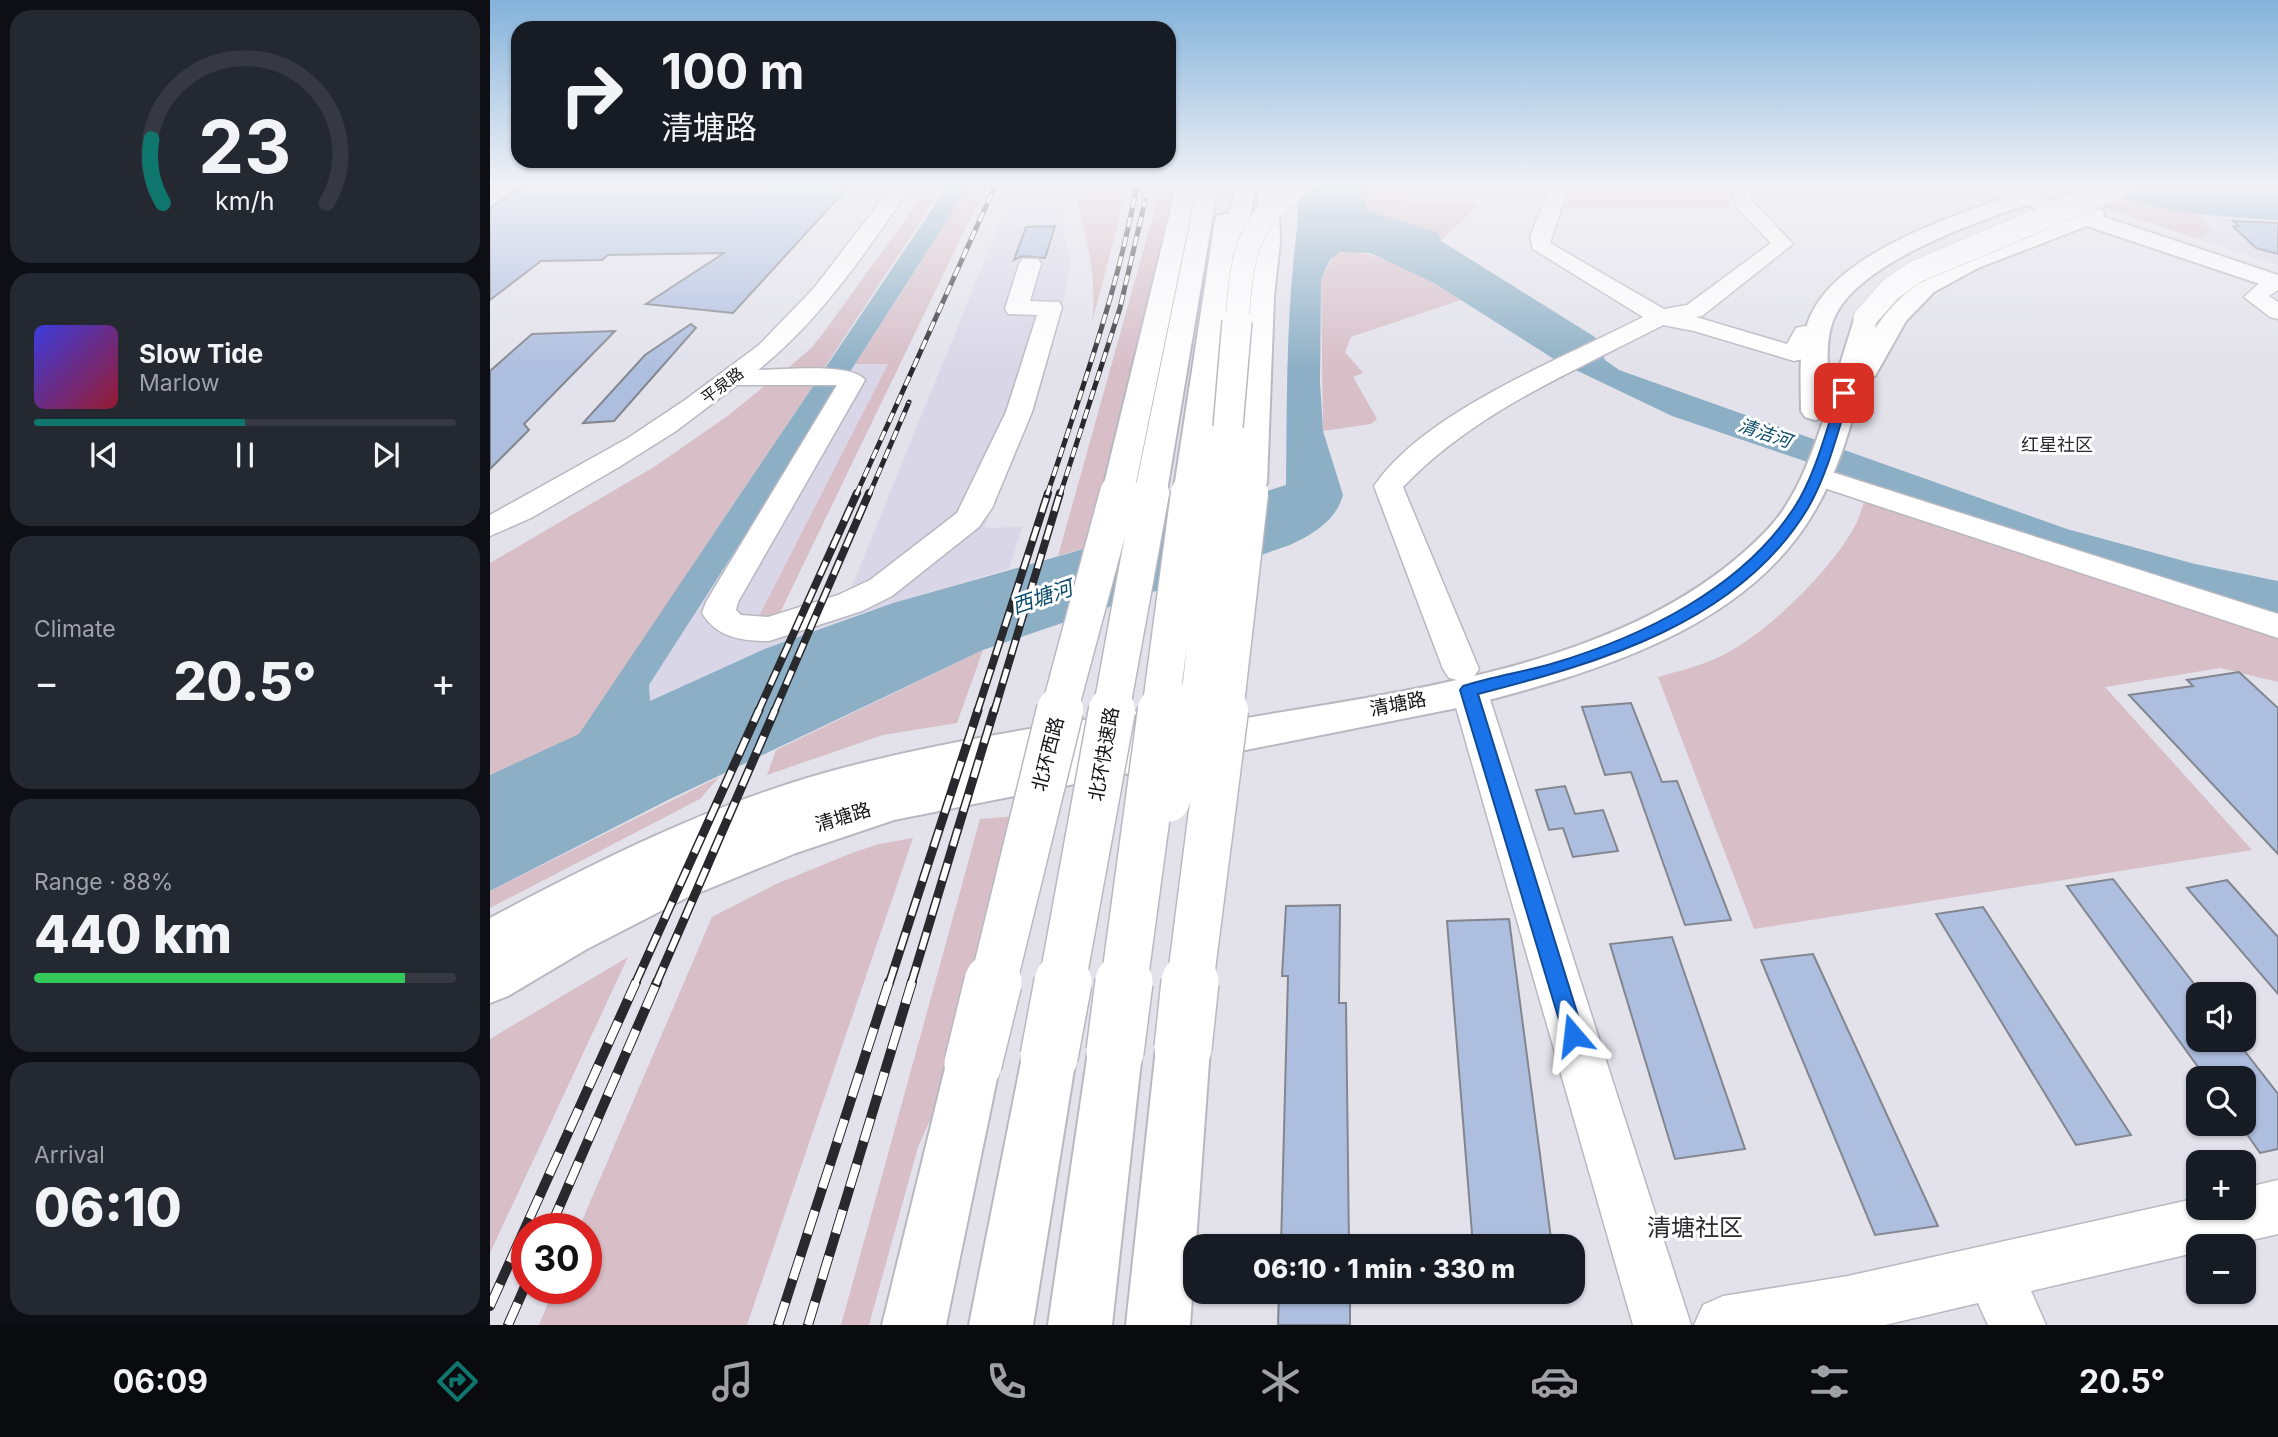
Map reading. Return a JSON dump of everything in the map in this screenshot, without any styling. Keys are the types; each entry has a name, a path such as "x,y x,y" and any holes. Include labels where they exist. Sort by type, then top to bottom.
{"main road":[{"name":"北环西路","path":"1158,1325 1192,962 1244,563 1186,488 1187,246"},
{"name":"北环快速路","path":"1001,1325 1049,1057 1186,488 1204,246"},
{"name":"北环快速路","path":"1080,1325 1186,488 1223,246"},
{"path":"1217,279 1230,246"},
{"path":"1186,488 1228,427 1245,246"},
{"name":"北环西路","path":"914,1325 973,1064 1060,704 1186,488 1262,296 1269,246"},
{"path":"1817,445 1817,336 1823,315 1856,277 1905,246"},
{"name":"清塘路","path":"490,943 590,889 692,840 819,792 910,767 1465,679 1553,669 1616,648 1659,628 1734,582 1773,545 1802,507 1817,445 1858,316 1878,285 1910,264 1954,246"},
{"name":"清塘路","path":"1858,316 1915,272 1977,246"},
{"path":"1817,445 1884,335 1902,309 1922,289 1954,271 2017,246"},
{"path":"2176,246 2277,280"},
{"name":"清塘路","path":"490,979 597,918 755,847 821,823 894,802 1465,679"}],"street":[{"name":"平泉路","path":"490,527 567,487 652,436 731,379 791,328 859,246"},
{"path":"1542,246 1660,317 1699,325 1794,354 1804,333 1817,336"},
{"path":"1661,1325 1465,679 1388,486 1409,461 1473,415 1660,317 1694,311 1781,246"},
{"path":"731,379 844,377 852,380 722,602 719,613 732,625 769,629 850,603 881,588 940,544 977,508 1019,412 1051,307 1016,309 1030,264"},
{"path":"2277,280 2255,297 2278,312"},
{"path":"1817,445 2278,626"},
{"path":"1723,1325 1848,1305 2278,1208"},
{"path":"1993,1272 2017,1325"}],"shaded area":[{"path":"886,246 904,246 821,373 781,374 821,336"},
{"path":"931,246 957,246 777,619 759,616 888,364 855,364"},
{"path":"991,246 1067,246 1070,261 1065,296 1034,400 984,528 1022,527 1009,569 828,625 767,648 650,701 649,685 855,364 888,364 759,616 777,619 849,593"},
{"path":"1088,246 1112,246 1092,323 1093,287"},
{"path":"1145,246 1165,246 1111,473 1085,548 1058,556"},
{"path":"2219,246 2278,246 2278,265"},
{"path":"1348,251 1376,257 1407,269 1461,300 1351,337 1345,352 1363,373 1353,377 1377,419 1371,424 1323,431 1321,279 1335,254"},
{"path":"817,380 579,735 490,775 490,563 654,467 729,415 769,382"},
{"path":"1869,484 2278,618 2278,682 2220,668 2105,687 2252,850 1754,929 1658,677 1697,666 1737,647 1757,634 1796,600 1845,542 1858,519"},
{"path":"983,650 957,723 883,735 767,775 776,750"},
{"path":"719,777 700,799 490,908 490,891"},
{"path":"1017,816 956,1061 918,1147 869,1325 841,1325 980,819"},
{"path":"913,838 747,1325 539,1325 548,1304 602,1304 602,1213 585,1213 712,917 776,884 879,844"},
{"path":"628,957 490,1253 490,1039"}],"water":[{"path":"907,246 931,246 649,685 650,701 767,648 893,603 1070,553 1286,485 1289,330 1295,246 1449,246 1595,337 1605,360 1619,370 2067,529 2195,564 2278,581 2278,618 1672,416 1557,361 1434,283 1370,253 1340,252 1330,260 1321,279 1320,382 1323,431 1343,495 1329,519 1307,536 1290,545 983,650 668,800 490,891 490,775 579,734"}],"building":[{"path":"490,246 794,246 733,313 646,304 724,253 608,255 602,260 541,261 490,300"},
{"path":"1019,246 1049,246 1045,258 1022,256 1014,260"},
{"path":"2254,246 2278,246 2278,254"},
{"path":"691,324 696,328 614,421 583,423 645,355"},
{"path":"615,331 524,424 529,430 490,469 490,371 532,334"},
{"path":"2239,672 2278,708 2278,854 2129,695 2193,686 2187,680"},
{"path":"1631,703 1662,782 1677,781 1731,920 1685,925 1631,772 1605,775 1582,707"},
{"path":"1565,786 1575,814 1603,810 1618,851 1573,857 1563,828 1549,830 1536,790"},
{"path":"2113,879 2193,982 2186,982 2186,1050 2067,886"},
{"path":"2227,880 2278,937 2278,994 2187,888"},
{"path":"1340,905 1339,1003 1346,1003 1349,1234 1281,1234 1288,976 1282,976 1286,906"},
{"path":"1983,907 2131,1135 2076,1145 1936,914"},
{"path":"1509,919 1550,1234 1472,1234 1447,921"},
{"path":"1672,937 1745,1149 1675,1159 1610,944"},
{"path":"1813,954 1938,1226 1875,1235 1761,960"},
{"path":"2187,1052 2245,1052 2278,1094 2278,1149 2260,1153 2248,1136 2256,1136 2256,1066 2197,1066"},
{"path":"1279,1304 1350,1304 1350,1325 1278,1325"}],"railway":[{"path":"856,495 968,246"},
{"path":"1047,495 1109,302 1124,246"},
{"path":"1060,495 1120,308 1135,246"},
{"path":"869,495 909,402"},
{"path":"758,712 857,493"},
{"path":"774,712 869,493"},
{"path":"977,712 1048,493"},
{"path":"994,712 1060,493"},
{"path":"635,984 759,710"},
{"path":"656,984 775,710"},
{"path":"889,984 978,710"},
{"path":"911,984 994,710"},
{"path":"490,1306 636,982"},
{"path":"557,1213 657,982"},
{"path":"778,1325 889,982"},
{"path":"808,1325 912,982"},
{"path":"508,1325 517,1304"}],"district":[{"name":"红星社区","path":"2057,444"},
{"name":"清塘社区","path":"1695,1227"}],"route":[{"path":"1573,1035 1469,690 1553,669 1616,648 1678,618 1734,582 1783,534 1802,507 1838,417 1844,393"}],"water label":[{"name":"清洁河","path":"1765,433"},
{"name":"西塘河","path":"1042,597"}]}
